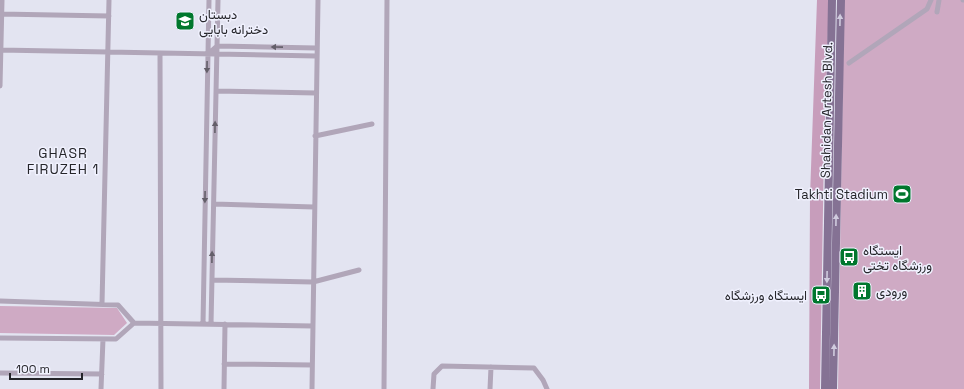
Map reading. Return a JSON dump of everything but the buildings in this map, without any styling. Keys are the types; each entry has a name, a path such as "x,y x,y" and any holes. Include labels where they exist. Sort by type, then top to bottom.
{"main road":[{"name":"Shahidan Artesh Blvd.","path":"825,389 832,0"},
{"name":"Shahidan Artesh Blvd.","path":"833,389 841,0"}],"street":[{"path":"0,86 2,0"},
{"path":"102,304 109,0"},
{"path":"203,324 209,0"},
{"path":"211,324 218,0"},
{"path":"312,389 316,48 318,0"},
{"path":"384,389 387,0"},
{"path":"850,63 927,9 931,0"},
{"path":"937,12 939,0"},
{"path":"1,14 109,16"},
{"path":"208,54 217,46 316,48"},
{"path":"0,50 316,56"},
{"path":"160,53 162,389"},
{"path":"216,91 316,93"},
{"path":"315,136 372,124"},
{"path":"214,204 314,207"},
{"path":"212,280 313,282 359,270"},
{"path":"0,301 118,305 134,323"},
{"path":"0,338 116,339 134,323 313,326"},
{"path":"224,389 225,324"},
{"path":"102,389 103,339"},
{"path":"224,364 312,365"},
{"path":"433,389 434,374 442,366 534,368 543,380 547,389"},
{"path":"490,389 491,367"},
{"path":"0,372 102,374"}],"shaded area":[{"path":"817,0 829,0 824,148 820,389 809,389 810,196"},
{"name":"Takhti Stadium","path":"844,0 964,0 964,389 838,389"},
{"path":"0,306 117,308 127,323 114,335 0,333"}],"place":[{"name":"دبستان دخترانه بابایی","path":"185,21"},
{"name":"Takhti Stadium","path":"902,194"},
{"name":"ایستگاه ورزشگاه تختی","path":"849,257"},
{"name":"ورودی","path":"862,291"},
{"name":"ایستگاه ورزشگاه","path":"821,295"}],"district":[{"name":"GHASR FIRUZEH 1","path":"63,162"}]}
